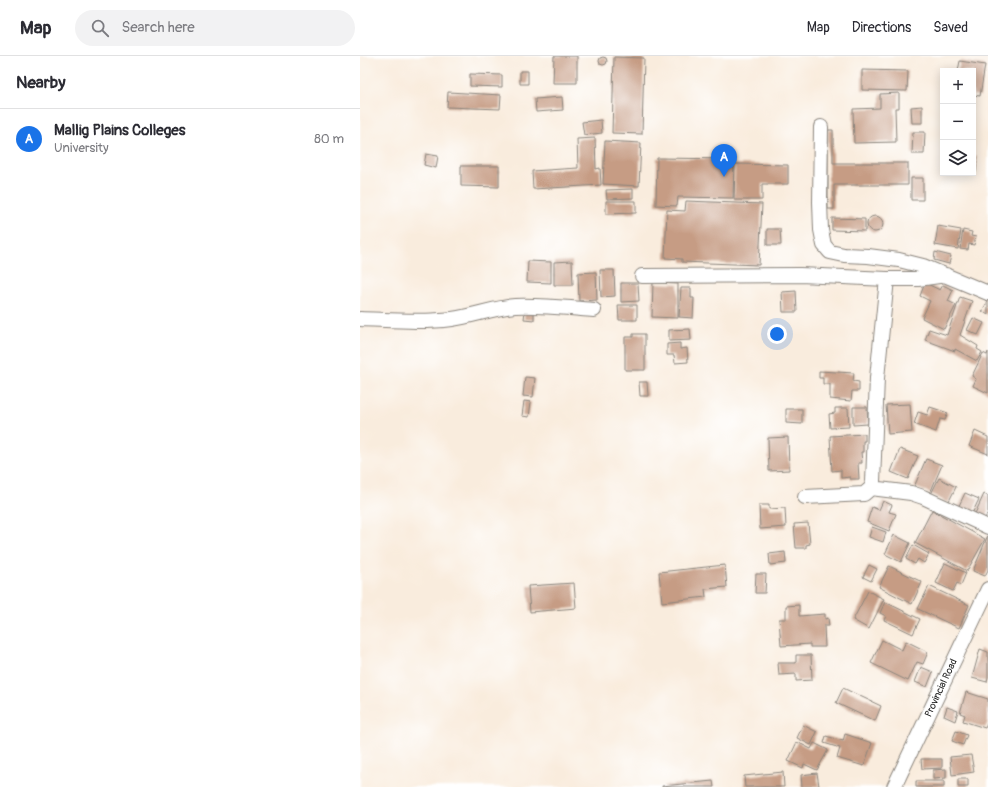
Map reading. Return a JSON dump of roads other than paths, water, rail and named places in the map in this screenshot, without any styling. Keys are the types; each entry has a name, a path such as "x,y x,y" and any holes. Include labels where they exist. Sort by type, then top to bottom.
{"street":[{"path":"821,127 821,230 824,244 830,252 844,255 899,260 923,266 988,293"},
{"path":"642,276 800,275 918,279 946,275"},
{"path":"805,497 864,494 871,488 873,482 877,378 887,279"},
{"path":"360,319 424,321 451,319 514,306 539,306 594,310"},
{"path":"871,488 911,493 988,527"},
{"name":"Provincial Road","path":"894,787 988,589"}],"place":[{"name":"Mallig Plains Colleges","path":"724,177"}]}
